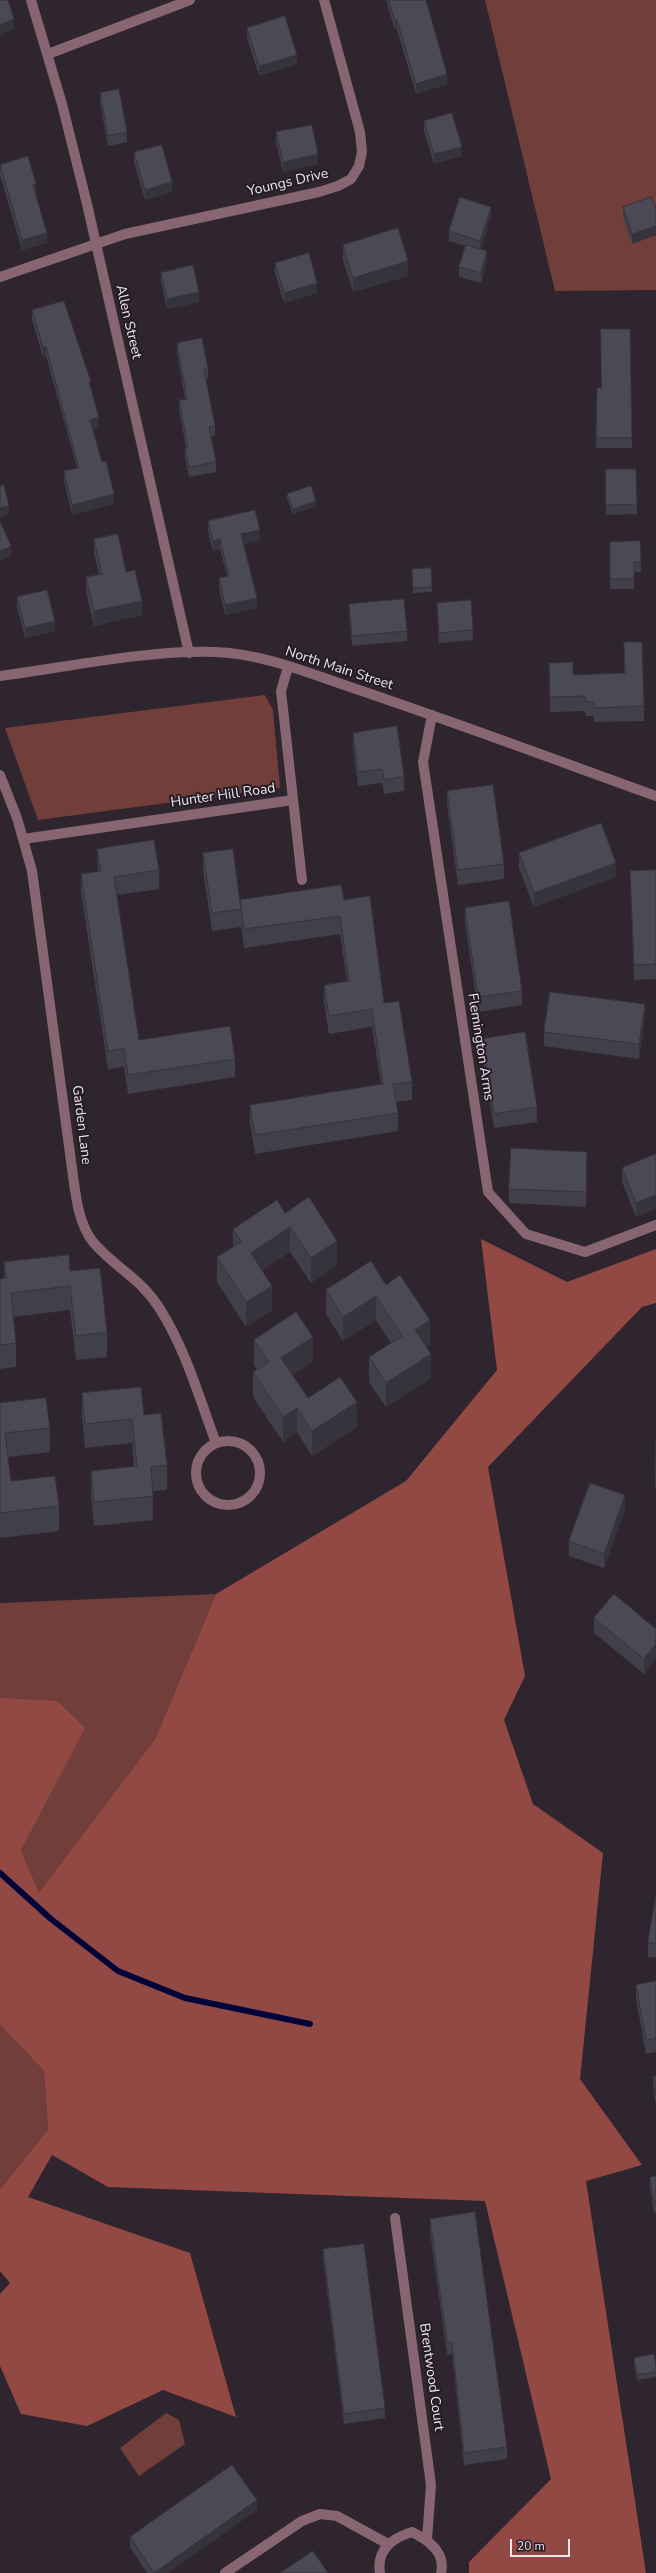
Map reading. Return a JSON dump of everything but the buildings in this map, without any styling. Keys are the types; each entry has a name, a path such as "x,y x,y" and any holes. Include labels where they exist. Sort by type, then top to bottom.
{"street":[{"name":"Allen Street","path":"31,0 62,104 189,653"},
{"path":"48,54 190,0"},
{"name":"Youngs Drive","path":"0,277 95,244 153,226 319,192 351,179 360,166 362,152 360,132 324,0"},
{"name":"North Main Street","path":"0,676 189,653 223,653 288,667 432,715 656,796"},
{"name":"Hunter Hill Road","path":"23,839 293,800 281,691 288,667"},
{"name":"Flemington Arms","path":"432,715 423,762 488,1192 526,1234 585,1252 656,1225"},
{"name":"Garden Lane","path":"0,775 23,839 35,883 77,1204 83,1224 92,1241 106,1256 126,1270 144,1287 158,1305 170,1326 192,1378 216,1443"},
{"path":"293,800 302,880"},
{"path":"238,1442 248,1448 255,1456 260,1466 257,1488 250,1497 240,1503 220,1505 203,1495 198,1486 196,1466 200,1456 216,1443 238,1442"},
{"name":"Brentwood Court","path":"395,2218 431,2485 427,2540"},
{"path":"225,2573 302,2521 320,2514 337,2516 388,2544"},
{"path":"380,2573 380,2557 388,2544 400,2535 412,2532 427,2540 438,2552 443,2566 441,2573"}],"shaded area":[{"path":"485,0 656,0 656,290 555,291"},
{"path":"265,695 273,710 280,788 38,820 5,728"},
{"path":"481,1239 567,1282 656,1249 656,1303 642,1307 488,1467 525,1676 504,1720 533,1804 603,1853 580,2079 642,2165 586,2181 646,2573 469,2573 469,2562 551,2479 485,2201 108,2187 52,2155 28,2197 190,2253 236,2417 163,2390 87,2426 21,2414 0,2366 0,2294 10,2283 0,2271 0,2189 48,2130 44,2071 0,2025 0,1698 57,1701 85,1728 21,1850 39,1893 155,1739 216,1594 406,1481 497,1370"},
{"path":"216,1594 155,1739 39,1894 21,1850 0,1845 0,1603"},
{"path":"0,2025 44,2071 48,2130 0,2189"},
{"path":"166,2413 179,2420 185,2444 139,2476 120,2448"}],"waterway":[{"path":"0,1873 51,1919 118,1971 185,1998 310,2024"}]}
